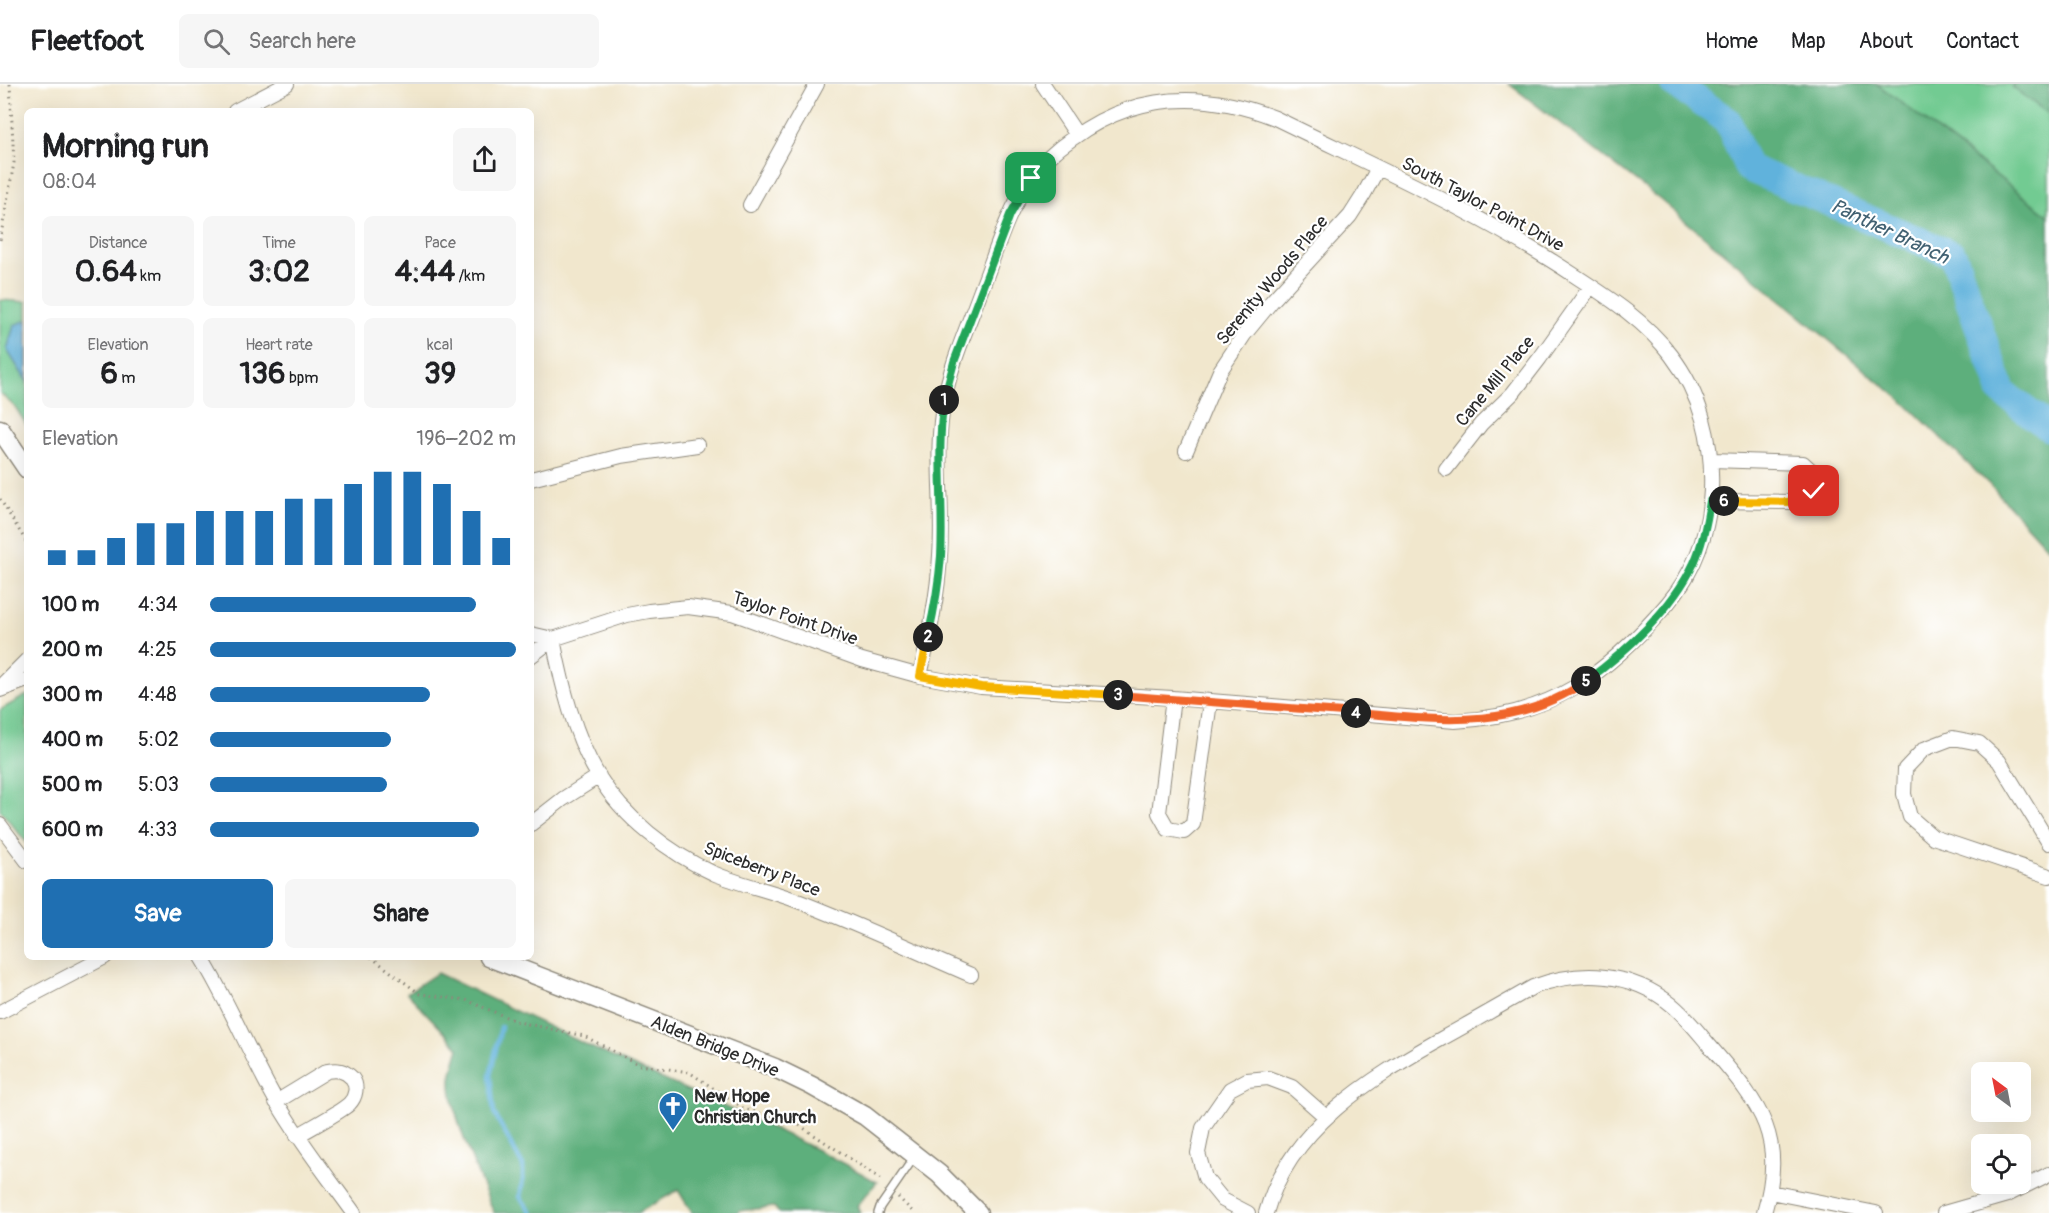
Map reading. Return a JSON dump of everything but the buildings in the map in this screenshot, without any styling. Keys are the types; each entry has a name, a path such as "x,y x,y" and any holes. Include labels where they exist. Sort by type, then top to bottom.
{"street":[{"path":"241,108 287,84"},
{"path":"750,205 817,84"},
{"path":"1042,84 1077,135"},
{"name":"South Taylor Point Drive","path":"1208,100 1256,111 1275,118 1378,168 1460,207 1513,236 1591,286 1642,323 1673,357 1695,397 1703,418 1712,459 1710,501 1701,544 1682,584 1670,601 1609,664 1582,684 1548,702 1514,713 1482,719 1455,721 1173,698 981,687 920,676 934,613 940,556 941,424 944,401 954,362 1010,215 1019,197 1042,165 1077,135 1112,114 1128,108 1166,101 1208,100"},
{"name":"Serenity Woods Place","path":"1186,452 1220,371 1244,335 1350,216 1365,194 1378,168"},
{"name":"Cane Mill Place","path":"1446,469 1481,424 1513,393 1591,286"},
{"path":"0,429 24,465"},
{"path":"534,478 621,456 697,445"},
{"path":"1710,501 1798,502 1814,491 1816,476 1803,463 1712,459"},
{"name":"Taylor Point Drive","path":"534,654 553,639 638,613 688,607 732,613 862,660 920,676"},
{"name":"Taylor Point Drive","path":"534,635 553,639"},
{"name":"Spiceberry Place","path":"553,639 569,706 599,776 619,803 661,842 714,874 834,915 971,975"},
{"path":"0,689 24,663"},
{"path":"0,689 24,681"},
{"path":"1173,698 1159,813 1168,829 1184,832 1193,824 1210,702"},
{"path":"2049,843 1999,761 1978,743 1953,738 1924,749 1905,769 1904,794 1910,817 1933,837 2049,876"},
{"path":"534,822 563,799 599,776"},
{"path":"0,825 24,857"},
{"path":"203,960 218,985 276,1102 297,1136 354,1213"},
{"name":"Alden Bridge Drive","path":"497,960 793,1077 865,1116 945,1179 978,1213"},
{"path":"0,1012 82,962"},
{"path":"1266,1213 1283,1173 1309,1136 1326,1117 1384,1071 1533,987 1569,976 1605,975 1643,987 1673,1005 1747,1089 1756,1104 1769,1137 1772,1156 1770,1192 1764,1213"},
{"path":"276,1102 327,1071 334,1069 343,1071 353,1080 356,1086 355,1094 349,1103 297,1136"},
{"path":"1248,1213 1223,1200 1217,1193 1205,1178 1198,1153 1203,1128 1230,1089 1247,1080 1268,1078 1292,1087 1326,1117"},
{"path":"1944,1213 2007,1195 2049,1174"},
{"path":"1770,1192 1876,1213"}],"lane":[{"path":"878,1213 915,1156"}],"path":[{"path":"0,240 14,163 10,84"},
{"path":"0,499 24,538"},
{"path":"375,960 420,994 466,1000 518,1023 584,1036 640,1065 689,1072 743,1108 799,1125 882,1178 914,1213"}],"green space":[{"path":"1509,84 1877,84 2049,216 2049,549 1994,489 1907,405 1659,199"},
{"path":"1877,84 2014,84 2013,87 2049,114 2049,216"},
{"path":"2014,84 2049,84 2049,114 2012,87"},
{"path":"0,300 24,302 24,421 16,408 0,393"},
{"path":"24,697 24,839 0,810 0,710"},
{"path":"437,973 593,1048 808,1145 877,1182 857,1206 860,1213 779,1213 774,1207 739,1211 738,1213 692,1213 678,1190 638,1213 494,1213 455,1110 451,1079 459,1048 407,993"}],"water":[{"path":"24,321 24,377 7,350 14,325"}],"waterway":[{"name":"Panther Branch","path":"1674,84 1727,120 1748,168 1953,255 2002,392 2049,428"},
{"path":"501,1027 490,1076 494,1113 523,1166 520,1197 532,1213"}],"place":[{"name":"New Hope Christian Church","path":"673,1132"}],"route":[{"path":"1031,178 1010,215 954,362 944,401 940,444 940,556 934,613 920,676 981,687 1173,698 1455,721 1514,713 1548,702 1582,684 1609,664 1654,619 1670,601 1694,564 1706,526 1710,501 1798,502 1814,491"}]}
